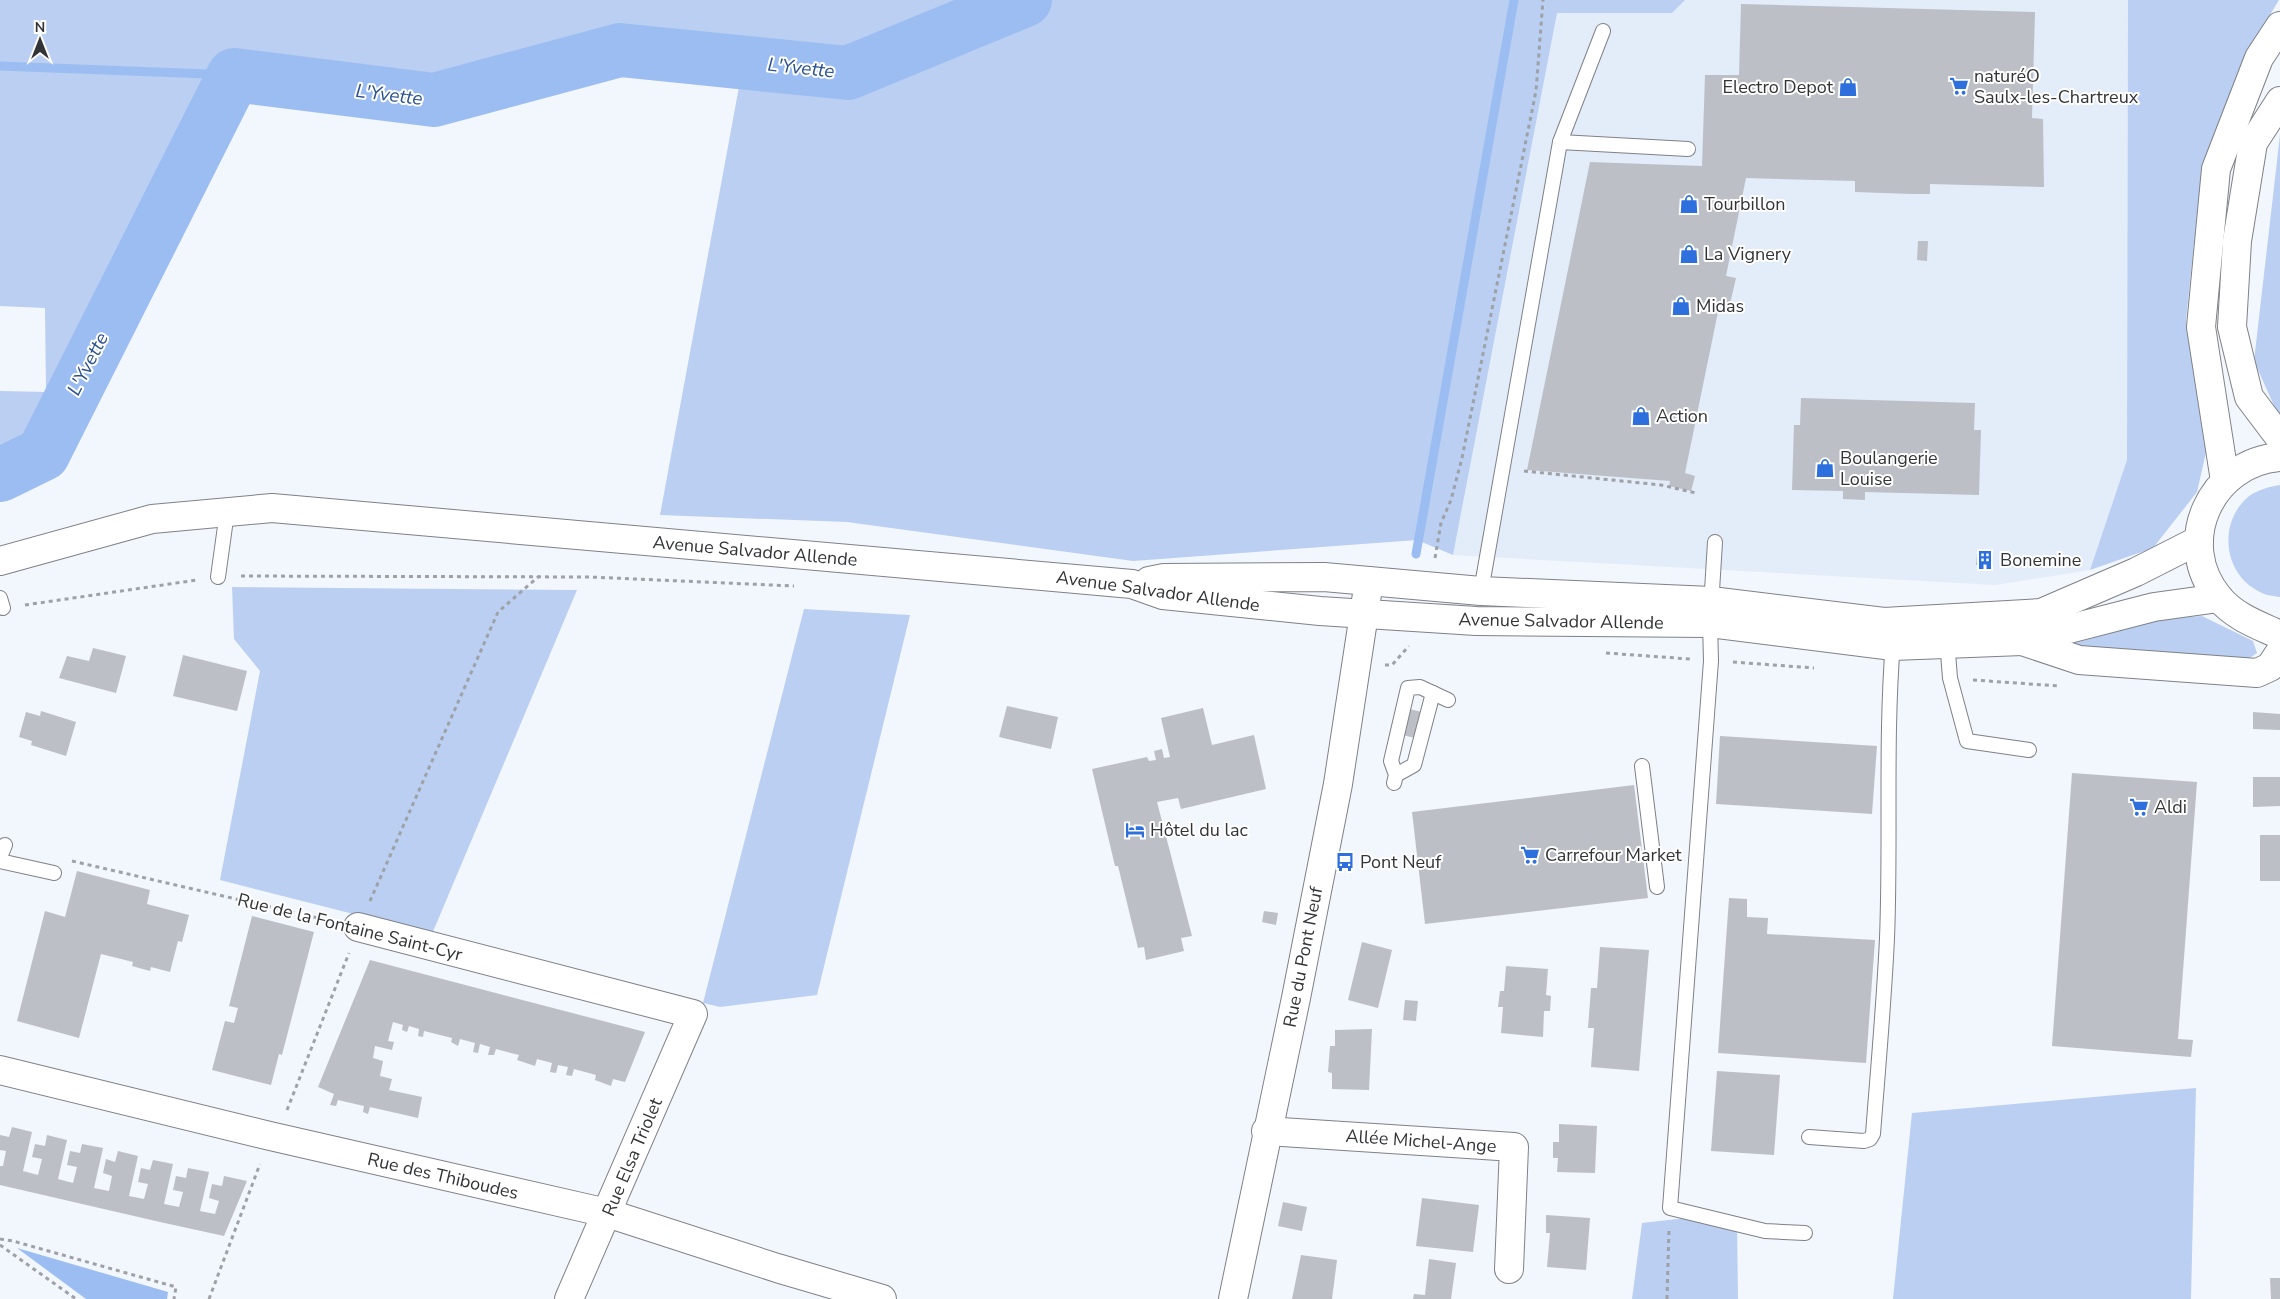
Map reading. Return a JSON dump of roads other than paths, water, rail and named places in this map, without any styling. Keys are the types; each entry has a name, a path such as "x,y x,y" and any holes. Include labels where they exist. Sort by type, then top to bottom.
{"main road":[{"path":"2225,480 2201,327 2216,169 2259,58 2280,26"},
{"path":"2280,101 2253,143 2237,241 2232,327 2249,397 2280,438"},
{"path":"2280,457 2268,458 2245,466 2225,480 2211,498 2202,518 2199,540 2200,561 2207,581 2219,598 2235,613 2280,635"},
{"name":"Avenue Salvador Allende","path":"0,561 152,519 272,508 1132,584 1163,594 1364,614 1476,621 1710,612 1894,634 1950,631 2022,641 2079,660 2257,673 2270,667 2280,652"},
{"path":"1950,631 2041,613 2136,572 2199,540"},
{"path":"1132,584 1164,578 1324,577 1710,612"},
{"name":"Rue du Pont Neuf","path":"1232,1299 1266,1131 1296,998 1338,784 1370,581"},
{"path":"2022,641 2154,607 2219,598"},
{"name":"Rue de la Fontaine Saint-Cyr","path":"358,927 693,1014"},
{"name":"Rue Elsa Triolet","path":"569,1299 693,1014"},
{"name":"Rue des Thiboudes","path":"0,1070 270,1136 607,1213 777,1268 882,1299"},
{"name":"Allée Michel-Ange","path":"1266,1131 1514,1147 1509,1269"}],"lane":[{"path":"1481,590 1560,142 1603,31"},
{"path":"1560,142 1688,148"},
{"path":"218,577 226,512"},
{"path":"1715,542 1710,612 1711,661 1670,1208 1765,1231 1806,1233"},
{"path":"1950,631 1950,678 1966,741 2029,750"},
{"path":"1809,1137 1864,1141 1870,1139 1873,1134 1887,937 1887,759 1890,673 1894,634"},
{"path":"1433,693 1414,766 1395,779 1392,760 1408,688 1420,687 1433,693 1448,700"},
{"path":"1642,766 1658,887"},
{"path":"2,854 54,873"}],"waterway":[{"name":"L'Yvette","path":"0,475 43,454 234,75 434,100 620,50 848,73 1025,0"},
{"path":"1416,554 1514,0"},
{"path":"0,66 234,75"}],"place":[{"name":"naturéO Saulx-les-Chartreux","path":"1959,86"},
{"name":"Electro Depot","path":"1848,87"},
{"name":"Tourbillon","path":"1689,204"},
{"name":"La Vignery","path":"1689,254"},
{"name":"Midas","path":"1681,306"},
{"name":"Action","path":"1641,416"},
{"name":"Boulangerie Louise","path":"1825,468"},
{"name":"Bonemine","path":"1985,560"},
{"name":"Aldi","path":"2139,807"},
{"name":"Hôtel du lac","path":"1135,830"},
{"name":"Carrefour Market","path":"1530,855"},
{"name":"Pont Neuf","path":"1345,862"}]}
